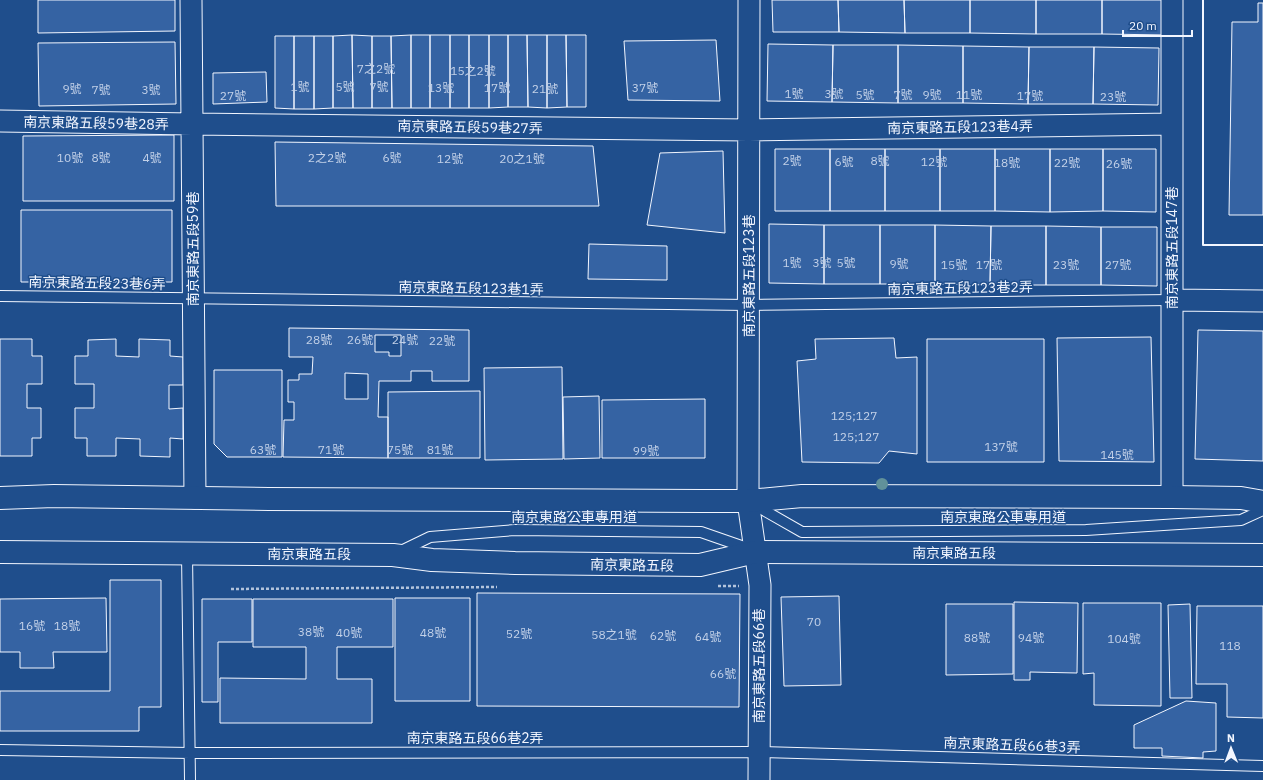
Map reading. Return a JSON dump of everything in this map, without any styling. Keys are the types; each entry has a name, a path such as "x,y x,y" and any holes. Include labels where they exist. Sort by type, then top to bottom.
{"main road":[{"path":"0,498 54,496 748,501 802,496 1172,497 1241,498 1263,502"},
{"name":"南京東路五段","path":"0,552 393,554 432,560 516,563 700,565 756,552 1263,555"}],"street":[{"name":"南京東路五段59巷","path":"191,0 195,498"},
{"name":"南京東路五段123巷","path":"749,0 748,501 756,552"},
{"name":"南京東路五段147巷","path":"1172,0 1172,497"},
{"name":"南京東路五段59巷28弄","path":"0,121 192,124"},
{"name":"南京東路五段59巷27弄","path":"192,124 749,130"},
{"name":"南京東路五段123巷4弄","path":"749,130 1172,124"},
{"path":"1172,300 1263,301"},
{"name":"南京東路五段66巷","path":"756,552 760,586 759,780"}],"lane":[{"name":"南京東路五段23巷6弄","path":"0,296 193,298"},
{"name":"南京東路五段123巷1弄","path":"193,298 748,305"},
{"name":"南京東路五段123巷2弄","path":"748,305 1172,300"},
{"name":"南京東路公車專用道","path":"748,501 802,532 1086,530 1241,520 1263,510"},
{"name":"南京東路公車專用道","path":"393,554 430,537 515,530 701,532 756,552"},
{"path":"187,554 190,780"},
{"name":"南京東路五段66巷2弄","path":"0,750 190,753 759,752"},
{"name":"南京東路五段66巷3弄","path":"759,752 1263,766"}],"path":[{"path":"714,586 742,586"},
{"path":"231,589 501,587"}],"building":[{"path":"38,0 175,0 175,31 38,33"},
{"path":"772,0 838,0 839,32 773,32"},
{"path":"838,0 904,0 905,33 839,32"},
{"path":"904,0 970,0 970,33 905,33"},
{"path":"970,0 1036,0 1036,34 970,33"},
{"path":"1036,0 1102,0 1102,34 1036,34"},
{"path":"1102,0 1168,0 1167,35 1102,34"},
{"path":"1258,3 1263,3 1263,215 1229,215 1232,22 1258,22"},
{"path":"352,35 372,36 372,108 353,108"},
{"path":"352,35 353,108 333,108 333,36"},
{"path":"411,35 430,35 430,108 411,108"},
{"path":"411,35 411,108 392,108 391,36"},
{"path":"430,35 450,35 450,108 430,108"},
{"path":"450,35 469,35 469,108 450,108"},
{"path":"469,35 489,35 489,108 469,108"},
{"path":"489,35 508,35 508,107 489,108"},
{"path":"508,35 527,35 528,107 508,107"},
{"path":"527,35 547,35 547,108 528,107"},
{"path":"547,35 566,35 567,107 547,108"},
{"path":"566,35 586,35 586,107 567,107"},
{"path":"275,36 294,36 294,109 275,108"},
{"path":"294,36 314,36 314,109 294,109"},
{"path":"314,36 333,36 333,108 314,109"},
{"path":"372,36 391,36 392,108 372,108"},
{"path":"716,40 720,101 628,100 624,41"},
{"path":"175,42 176,104 39,106 38,43"},
{"path":"768,44 833,45 832,102 767,101"},
{"path":"833,45 898,45 898,103 832,102"},
{"path":"898,45 963,46 963,103 898,103"},
{"path":"963,46 1029,47 1028,104 963,103"},
{"path":"1029,47 1094,47 1093,104 1028,104"},
{"path":"1094,47 1159,48 1158,105 1093,104"},
{"path":"266,72 267,102 213,104 213,73"},
{"path":"174,135 174,201 23,201 23,136"},
{"path":"275,142 593,146 599,206 276,206"},
{"path":"775,149 830,149 830,211 775,211"},
{"path":"830,149 885,149 885,211 830,211"},
{"path":"885,149 940,149 940,211 885,211"},
{"path":"940,149 995,149 995,211 940,211"},
{"path":"995,149 1050,149 1050,212 995,211"},
{"path":"1050,149 1103,149 1103,211 1050,212"},
{"path":"1103,149 1156,149 1156,212 1103,211"},
{"path":"723,151 725,233 647,225 660,153"},
{"path":"21,210 172,210 172,282 21,282"},
{"path":"769,224 824,225 824,284 769,283"},
{"path":"824,225 880,225 880,284 824,284"},
{"path":"880,225 935,225 935,284 880,284"},
{"path":"935,225 991,226 990,285 935,284"},
{"path":"991,226 1046,226 1046,285 990,285"},
{"path":"1046,226 1101,227 1101,285 1046,285"},
{"path":"1101,227 1157,227 1157,286 1101,285"},
{"path":"589,244 667,246 667,280 588,279"},
{"path":"289,328 469,330 469,381 432,381 432,371 411,371 411,381 379,381 378,417 388,417 388,458 283,457 284,420 294,420 294,402 288,402 288,380 299,380 299,374 312,374 313,357 289,357","holes":["375,335 401,335 401,356 389,356 389,352 375,352","345,373 368,374 368,399 345,399"]},
{"path":"1198,330 1263,331 1263,461 1195,459"},
{"path":"1151,337 1154,462 1059,461 1057,338"},
{"path":"894,338 896,358 917,357 917,454 889,451 879,463 802,462 797,361 816,359 815,339"},
{"path":"0,339 32,339 32,356 42,356 42,384 27,384 27,408 41,408 41,438 32,438 32,456 0,456"},
{"path":"116,339 116,356 139,357 139,339 170,340 170,356 183,357 183,385 169,385 169,409 183,408 183,439 170,438 170,457 140,456 140,439 116,438 116,456 87,456 87,438 75,438 75,408 94,408 94,384 75,384 75,356 88,356 88,340"},
{"path":"927,339 1044,339 1044,462 927,462"},
{"path":"562,367 563,459 485,460 484,368"},
{"path":"214,370 282,370 282,457 227,457 214,444"},
{"path":"480,391 480,458 388,458 388,392"},
{"path":"599,396 600,458 564,459 563,397"},
{"path":"705,399 705,458 602,458 602,400"},
{"path":"110,580 161,580 161,707 139,707 139,731 0,731 0,691 110,691"},
{"path":"477,593 740,594 739,707 477,706"},
{"path":"839,596 841,685 784,686 781,597"},
{"path":"106,598 107,652 53,652 54,668 20,668 20,652 0,652 0,599"},
{"path":"395,598 470,598 470,701 395,701"},
{"path":"202,599 252,599 252,642 218,642 218,702 202,702"},
{"path":"253,599 393,599 393,647 337,647 337,679 372,679 372,723 220,723 220,678 306,679 306,647 253,647"},
{"path":"1014,602 1078,603 1077,673 1030,672 1030,680 1014,680"},
{"path":"1083,603 1161,603 1161,706 1094,705 1094,673 1083,674"},
{"path":"946,604 1013,604 1013,674 946,675"},
{"path":"1190,604 1192,698 1170,698 1168,605"},
{"path":"1197,606 1263,606 1263,718 1227,717 1227,684 1196,684"},
{"path":"1186,701 1216,703 1216,751 1203,752 1203,758 1162,756 1162,748 1134,748 1134,725"}],"wall":[{"path":"1203,0 1203,245 1263,245"}]}
